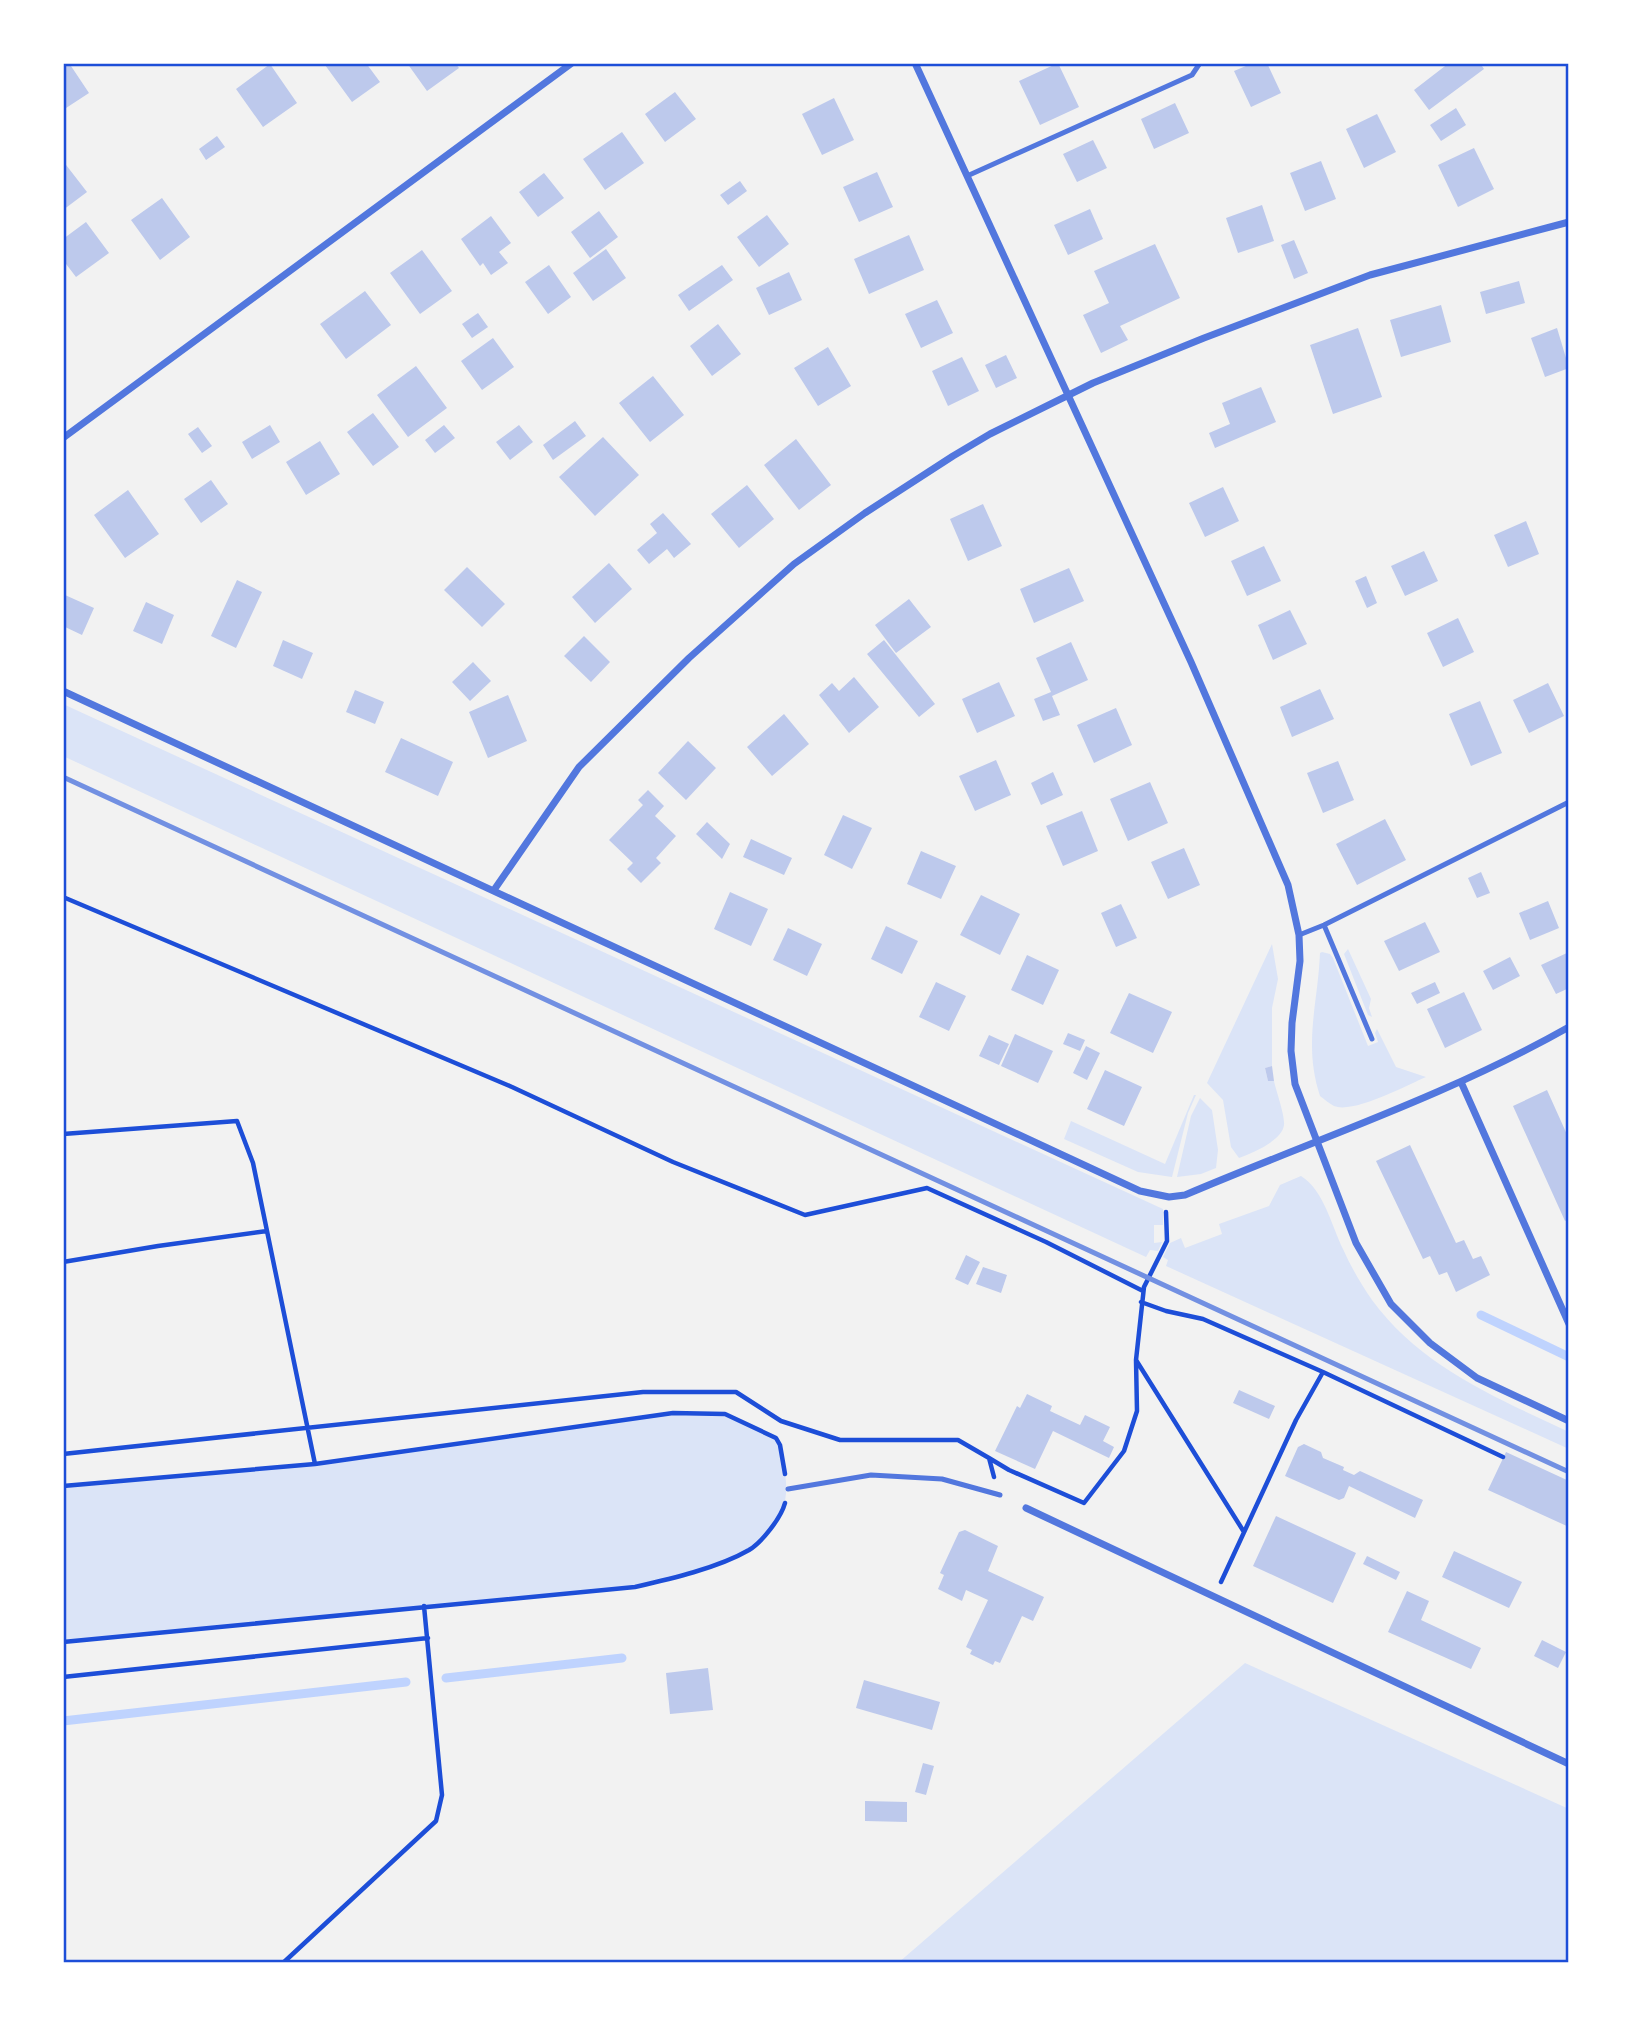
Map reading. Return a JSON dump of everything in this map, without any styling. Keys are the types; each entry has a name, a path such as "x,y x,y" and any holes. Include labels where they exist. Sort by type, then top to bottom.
{"street":[{"path":"63,438 572,63"},
{"path":"915,63 1191,662 1288,885 1299,934 1300,961 1292,1023 1291,1051 1295,1084 1356,1242 1391,1304 1430,1343 1477,1378 1569,1421"},
{"path":"494,890 579,767 689,658 794,564 864,513 953,456 1067,395 1141,362 1370,275 1569,222"},
{"path":"63,691 1140,1191 1169,1197 1185,1195 1461,1082 1569,1027"},
{"path":"1461,1082 1569,1324"},
{"path":"1026,1508 1569,1764"}],"lane":[{"path":"967,176 1192,75 1200,63"},
{"path":"1299,934 1324,925 1569,802"},
{"path":"1324,925 1372,1039"},
{"path":"788,1489 871,1475 942,1479 1000,1495"}],"path":[{"path":"63,897 512,1087 673,1162 805,1215 927,1188 1046,1242 1143,1292"},
{"path":"63,1134 237,1121 253,1163 315,1464"},
{"path":"63,1454 643,1392 736,1392 782,1421 840,1440 958,1440 1009,1470 1084,1503 1124,1451 1138,1411 1136,1360 1141,1302 1148,1276 1167,1241 1166,1212 1169,1197"},
{"path":"63,1262 267,1231"},
{"path":"1141,1302 1203,1319 1503,1457"},
{"path":"1136,1360 1244,1532"},
{"path":"1214,1598 1296,1420 1323,1372"},
{"path":"63,1486 315,1464 673,1413 725,1414 776,1438 780,1445 788,1489 782,1516 751,1549 688,1574 635,1587 63,1642"},
{"path":"989,1458 1000,1495"},
{"path":"283,1963 436,1821 442,1795 424,1606"},
{"path":"63,1677 428,1638"}],"shaded area":[{"path":"63,704 1163,1209 1163,1225 1154,1225 1154,1243 1162,1242 1158,1251 1150,1250 1146,1257 63,756"},
{"path":"1272,944 1278,979 1272,1008 1272,1066 1265,1068 1268,1081 1274,1081 1284,1125 1272,1141 1239,1158 1231,1147 1223,1100 1207,1083"},
{"path":"1348,949 1371,999 1369,1008 1372,1017 1368,1015 1344,954"},
{"path":"1322,952 1333,958 1368,1046 1378,1042 1375,1033 1377,1029 1396,1067 1426,1077 1380,1098 1354,1106 1334,1106 1320,1096 1315,1077 1312,1041"},
{"path":"1194,1095 1172,1177 1138,1172 1064,1139 1071,1121 1165,1164"},
{"path":"1200,1098 1212,1110 1218,1150 1216,1168 1201,1174 1177,1177 1191,1116"},
{"path":"1301,1176 1316,1190 1356,1275 1392,1324 1413,1344 1462,1378 1569,1432 1569,1449 1166,1266 1168,1260 1163,1257 1170,1243 1181,1238 1185,1248 1222,1234 1219,1224 1269,1206 1280,1185"},
{"path":"673,1413 725,1414 776,1438 781,1451 785,1474 785,1501 775,1523 759,1541 737,1555 711,1566 635,1587 63,1642 63,1486 315,1464"},
{"path":"1245,1663 1569,1809 1569,1963 898,1963"}],"building":[{"path":"63,63 69,63 89,93 63,110"},
{"path":"366,63 380,82 352,102 325,65"},
{"path":"407,63 455,63 459,68 427,91"},
{"path":"1058,63 1079,107 1040,125 1019,81"},
{"path":"1253,63 1267,63 1281,93 1251,107 1234,71"},
{"path":"1449,63 1480,63 1484,69 1429,110 1414,90"},
{"path":"270,64 297,103 263,127 236,89"},
{"path":"675,92 696,119 665,142 645,114"},
{"path":"834,98 854,140 822,155 802,114"},
{"path":"1175,103 1189,133 1154,149 1141,119"},
{"path":"1456,108 1466,125 1441,141 1430,125"},
{"path":"1377,114 1396,152 1364,168 1346,129"},
{"path":"622,132 644,163 605,190 583,159"},
{"path":"217,136 225,147 206,160 199,149"},
{"path":"1093,140 1107,168 1077,182 1063,154"},
{"path":"1474,148 1494,189 1458,207 1438,165"},
{"path":"63,161 87,192 63,210"},
{"path":"1321,161 1336,199 1305,211 1290,173"},
{"path":"877,172 893,207 859,222 843,187"},
{"path":"544,173 564,198 538,217 519,192"},
{"path":"740,181 747,191 728,205 720,195"},
{"path":"162,198 190,237 160,260 131,220"},
{"path":"1262,205 1274,241 1238,253 1226,218"},
{"path":"1090,209 1103,239 1068,255 1054,225"},
{"path":"599,211 618,237 590,258 571,232"},
{"path":"767,215 789,244 759,267 737,237"},
{"path":"491,216 511,243 499,252 508,263 491,275 483,263 480,266 461,239"},
{"path":"86,222 109,253 76,277 63,260 63,239"},
{"path":"909,235 924,270 869,294 854,259"},
{"path":"1294,240 1308,273 1294,279 1281,245"},
{"path":"1155,244 1180,298 1120,326 1128,340 1101,353 1083,315 1109,303 1094,271"},
{"path":"606,249 626,278 593,301 573,273"},
{"path":"422,250 452,291 420,314 390,273"},
{"path":"549,265 571,297 548,314 525,282"},
{"path":"722,265 733,280 689,311 678,295"},
{"path":"789,272 802,300 769,315 756,288"},
{"path":"1519,281 1525,303 1486,314 1480,292"},
{"path":"365,291 391,325 346,359 320,324"},
{"path":"937,300 953,333 921,348 905,314"},
{"path":"1441,305 1451,342 1401,357 1390,320"},
{"path":"478,313 488,327 472,338 462,324"},
{"path":"718,324 741,354 712,376 690,346"},
{"path":"1358,328 1382,397 1333,414 1310,345"},
{"path":"1557,328 1569,368 1545,377 1531,338"},
{"path":"493,338 514,367 482,390 461,361"},
{"path":"828,347 851,386 818,406 794,368"},
{"path":"1006,355 1017,378 996,388 985,365"},
{"path":"962,357 979,391 948,406 932,371"},
{"path":"416,366 447,408 408,437 377,395"},
{"path":"653,376 684,415 650,442 619,403"},
{"path":"1261,387 1276,422 1215,448 1209,433 1230,424 1222,403"},
{"path":"373,413 399,447 373,466 347,432"},
{"path":"575,421 586,436 553,460 543,445"},
{"path":"270,425 280,442 252,459 242,442"},
{"path":"444,425 455,438 435,453 425,440"},
{"path":"519,425 533,442 510,460 496,442"},
{"path":"198,427 212,446 202,453 188,434"},
{"path":"603,437 639,475 595,516 559,477"},
{"path":"796,439 831,485 799,510 764,465"},
{"path":"320,441 340,474 306,495 286,462"},
{"path":"211,480 228,504 201,523 184,499"},
{"path":"747,485 774,519 739,548 711,514"},
{"path":"1223,487 1239,521 1205,537 1189,503"},
{"path":"128,490 159,534 125,558 94,515"},
{"path":"983,504 1002,546 968,561 950,519"},
{"path":"663,513 691,544 674,558 667,549 649,564 637,550 657,533 650,524"},
{"path":"1526,521 1539,554 1508,567 1494,535"},
{"path":"1264,546 1281,581 1247,596 1231,561"},
{"path":"1424,551 1438,581 1405,596 1391,566"},
{"path":"609,563 632,589 595,623 572,597"},
{"path":"467,567 505,604 482,627 444,590"},
{"path":"1069,568 1084,601 1034,623 1020,589"},
{"path":"1366,576 1377,603 1367,608 1355,581"},
{"path":"237,580 262,592 236,648 211,636"},
{"path":"65,595 94,608 82,635 63,626"},
{"path":"909,599 931,627 896,653 875,625"},
{"path":"146,602 174,615 162,644 133,631"},
{"path":"1290,610 1307,644 1273,660 1258,625"},
{"path":"1458,618 1474,652 1443,667 1427,633"},
{"path":"584,636 610,662 591,682 564,656"},
{"path":"283,640 313,653 302,679 273,666"},
{"path":"884,640 935,704 919,717 867,654"},
{"path":"1071,642 1088,680 1052,696 1060,715 1043,721 1034,699 1051,692 1036,658"},
{"path":"473,662 491,681 470,701 452,682"},
{"path":"854,677 879,707 849,733 819,695 832,683 839,691"},
{"path":"999,682 1015,716 977,733 962,699"},
{"path":"1548,683 1564,716 1529,733 1513,700"},
{"path":"1320,689 1334,719 1292,737 1280,707"},
{"path":"355,690 384,702 375,724 346,712"},
{"path":"508,695 527,741 488,758 469,712"},
{"path":"1480,701 1502,753 1471,766 1449,714"},
{"path":"1116,708 1132,745 1094,763 1077,725"},
{"path":"784,714 809,744 772,776 747,747"},
{"path":"401,738 453,762 438,796 385,772"},
{"path":"688,741 716,768 686,800 658,773"},
{"path":"996,760 1011,795 975,811 959,776"},
{"path":"1338,761 1354,800 1323,813 1307,773"},
{"path":"1053,772 1063,795 1041,805 1031,783"},
{"path":"1150,782 1168,823 1128,841 1110,799"},
{"path":"648,790 664,806 655,816 676,836 656,858 661,863 641,883 627,869 633,863 609,840 643,805 638,800"},
{"path":"1082,811 1098,851 1063,866 1046,826"},
{"path":"843,815 872,828 852,869 824,855"},
{"path":"1385,819 1406,860 1357,885 1336,844"},
{"path":"707,822 730,844 722,859 696,834"},
{"path":"751,839 792,858 784,875 743,857"},
{"path":"1184,848 1200,885 1168,899 1151,862"},
{"path":"921,851 956,866 941,899 907,884"},
{"path":"1481,872 1490,893 1477,898 1468,878"},
{"path":"730,892 768,909 751,946 714,929"},
{"path":"981,895 1020,914 1000,955 960,935"},
{"path":"1548,901 1559,928 1530,940 1519,913"},
{"path":"1121,904 1137,938 1116,947 1101,913"},
{"path":"1425,922 1440,952 1399,971 1384,941"},
{"path":"886,926 918,941 902,974 871,959"},
{"path":"788,928 822,944 807,976 773,960"},
{"path":"1569,952 1569,988 1556,994 1541,965"},
{"path":"1027,955 1059,970 1043,1005 1011,990"},
{"path":"1510,957 1520,976 1493,990 1483,971"},
{"path":"936,982 966,996 949,1031 919,1017"},
{"path":"1435,982 1440,993 1417,1004 1411,993"},
{"path":"1464,992 1482,1030 1445,1048 1427,1009"},
{"path":"1129,993 1172,1012 1153,1053 1110,1033"},
{"path":"1068,1033 1085,1040 1080,1051 1063,1044"},
{"path":"1015,1034 1053,1051 1038,1083 1001,1066"},
{"path":"989,1035 1009,1044 999,1065 979,1056"},
{"path":"1086,1046 1100,1053 1087,1080 1073,1073"},
{"path":"1272,1066 1274,1081 1268,1081 1265,1068"},
{"path":"1105,1070 1142,1087 1124,1126 1087,1109"},
{"path":"1547,1090 1569,1139 1569,1219 1565,1221 1513,1106"},
{"path":"1410,1145 1456,1243 1464,1240 1473,1259 1481,1256 1490,1275 1456,1292 1447,1272 1439,1275 1430,1256 1423,1259 1376,1161"},
{"path":"966,1255 980,1262 968,1285 955,1279"},
{"path":"983,1267 1007,1275 1001,1293 976,1284"},
{"path":"1239,1390 1275,1406 1269,1419 1233,1403"},
{"path":"1027,1394 1052,1406 1050,1411 1080,1425 1085,1415 1110,1427 1103,1441 1114,1447 1109,1458 1053,1431 1035,1469 995,1451 1017,1406 1020,1408"},
{"path":"1304,1444 1321,1452 1323,1458 1344,1467 1343,1470 1354,1475 1360,1471 1423,1500 1415,1518 1349,1486 1344,1498 1339,1500 1285,1476 1298,1447"},
{"path":"1506,1452 1569,1481 1569,1527 1488,1490"},
{"path":"1276,1516 1356,1553 1333,1603 1253,1566"},
{"path":"965,1530 998,1546 988,1571 1044,1597 1033,1621 1022,1616 1000,1663 995,1661 993,1665 970,1654 972,1650 966,1647 988,1600 966,1590 962,1601 938,1589 944,1575 940,1573 959,1532"},
{"path":"1454,1551 1522,1582 1509,1608 1442,1577"},
{"path":"1367,1556 1400,1572 1396,1580 1363,1564"},
{"path":"1407,1591 1429,1601 1421,1620 1481,1648 1471,1669 1388,1632"},
{"path":"1542,1640 1566,1652 1558,1668 1534,1656"},
{"path":"708,1668 713,1710 670,1714 666,1673"},
{"path":"864,1680 940,1702 932,1730 856,1708"},
{"path":"923,1763 934,1766 926,1795 915,1792"},
{"path":"865,1801 907,1802 907,1822 865,1821"}],"waterway":[{"path":"1481,1315 1569,1357"},
{"path":"446,1678 622,1658"},
{"path":"63,1721 406,1682"}],"railway":[{"path":"63,777 1569,1472"}]}
